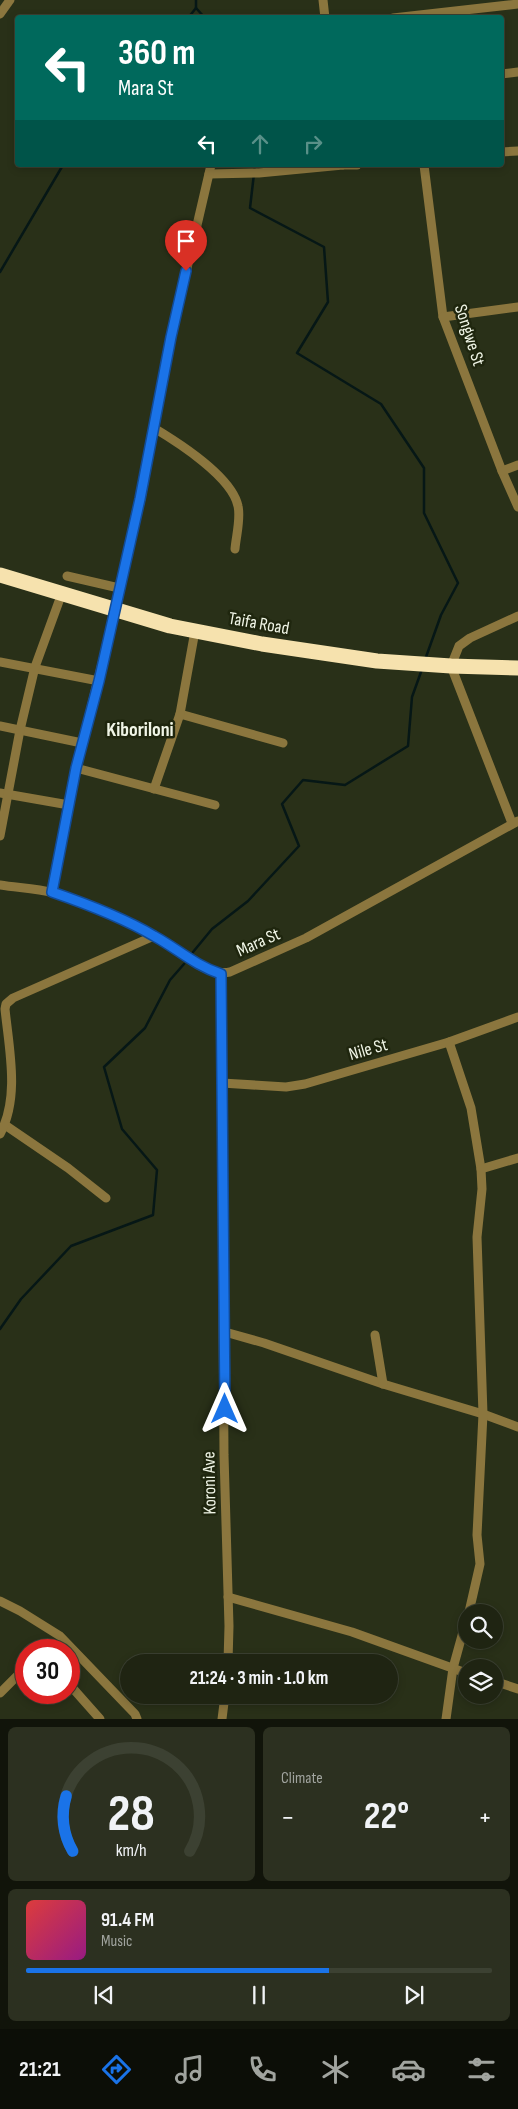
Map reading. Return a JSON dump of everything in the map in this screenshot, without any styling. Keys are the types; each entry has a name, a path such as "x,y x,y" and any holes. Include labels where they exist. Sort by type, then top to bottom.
{"highway":[{"name":"Taifa Road","path":"0,575 170,626 262,644 377,660 452,666 518,668"}],"street":[{"path":"0,14 10,0"},
{"path":"323,0 325,15"},
{"path":"420,15 518,4"},
{"path":"504,74 518,72"},
{"path":"504,152 518,151"},
{"path":"52,892 76,768 116,611 119,588 140,499 171,337 210,169 259,173 322,167"},
{"name":"Songwe St","path":"424,167 443,317 502,471 518,507"},
{"path":"443,317 518,307"},
{"path":"154,428 188,450 225,481 235,496 239,509 235,549"},
{"path":"502,471 518,465"},
{"path":"67,576 119,588"},
{"path":"0,836 4,794 35,667 62,593"},
{"path":"515,822 452,666 459,646 470,638 518,616"},
{"path":"154,789 180,714 195,630"},
{"path":"0,662 35,667 99,681"},
{"path":"180,714 283,743"},
{"path":"0,726 82,743"},
{"path":"76,768 215,805"},
{"path":"4,794 69,805"},
{"name":"Mara St","path":"0,885 52,892 79,901 154,936 203,968 221,974 230,972 306,938 515,822"},
{"path":"0,1134 5,1125 4,1111 11,1070 3,1004 154,936"},
{"name":"Koroni Ave","path":"221,974 225,1332 224,1455 228,1654"},
{"name":"Nile St","path":"222,1083 286,1087 305,1084 449,1042 518,1017"},
{"path":"449,1042 471,1108 482,1169 477,1254 483,1414 477,1535 480,1564 471,1604"},
{"path":"5,1125 68,1168 106,1198"},
{"path":"482,1169 518,1158"},
{"path":"225,1332 323,1362 383,1384 483,1414 518,1427"},
{"path":"375,1334 383,1384"},
{"path":"228,1597 352,1632 458,1670"},
{"path":"0,1601 60,1636 135,1714 137,1719"},
{"path":"446,1719 453,1668 458,1649"},
{"path":"0,1693 15,1678"},
{"path":"503,1684 518,1689"},
{"path":"80,1696 100,1719"},
{"path":"222,1719 224,1704"}],"waterway":[{"path":"190,15 196,8 196,0"},
{"path":"196,8 202,15"},
{"path":"0,272 62,167"},
{"path":"255,167 250,208 324,247 328,302 297,353 381,404 424,468 424,513 458,583 441,615 426,657"},
{"path":"193,952 212,929 248,901 299,846 282,804 303,780 345,785 408,746 412,697 421,672"},
{"path":"0,1329 21,1299 71,1246 153,1215 157,1170 122,1129 104,1067 145,1028 170,980 184,964"}],"district":[{"name":"Kiboriloni","path":"140,729"}],"route":[{"path":"186,271 171,337 140,499 119,588 116,611 76,768 52,892 119,918 154,936 203,968 221,974 225,1409"}]}
